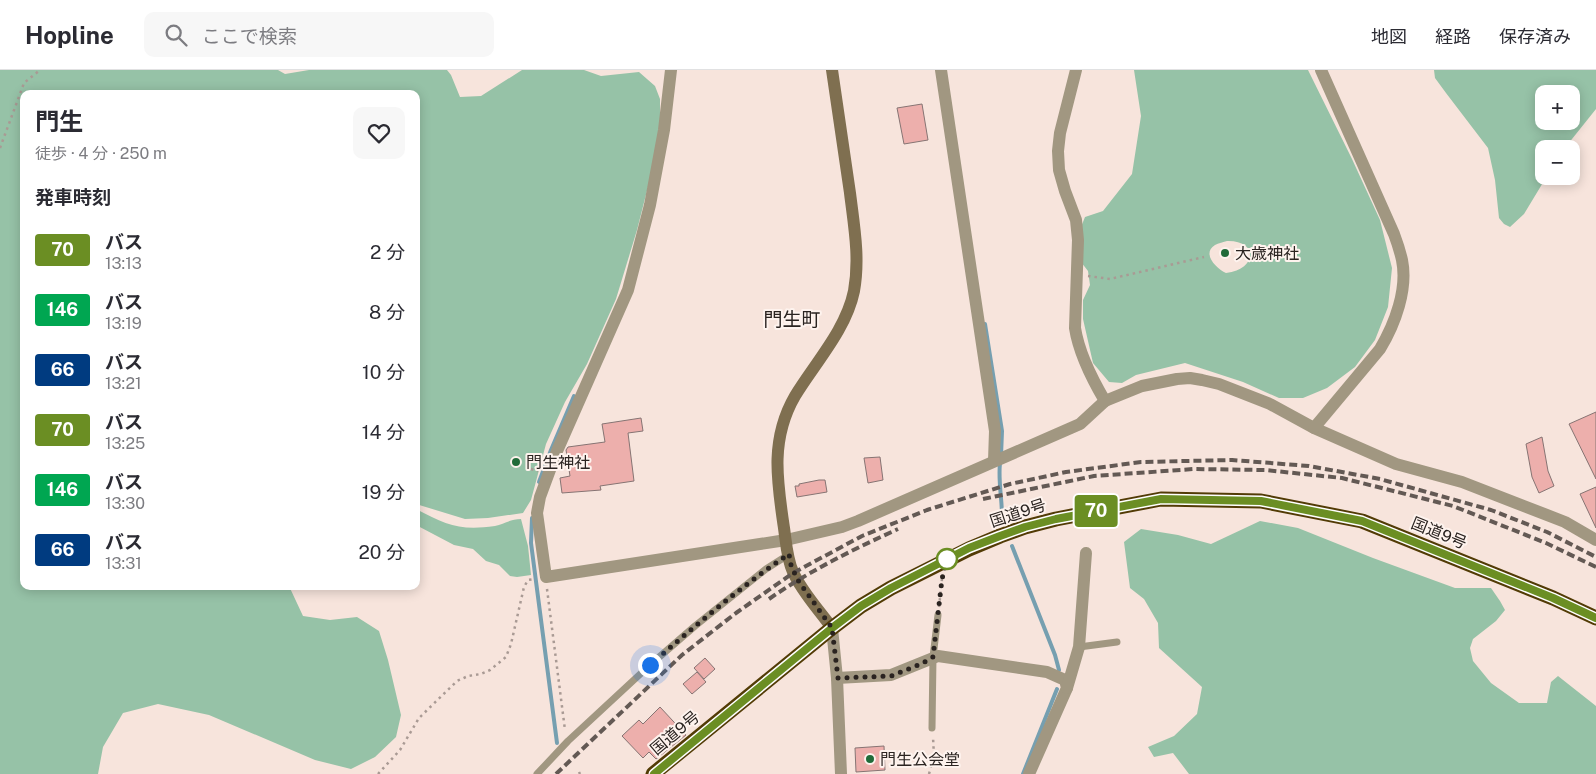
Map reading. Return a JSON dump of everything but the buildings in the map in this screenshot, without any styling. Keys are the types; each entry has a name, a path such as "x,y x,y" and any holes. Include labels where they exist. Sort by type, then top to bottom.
{"highway":[{"name":"国道9号","path":"654,774 832,628 861,606 891,588 969,548 1025,527 1056,519 1161,499 1261,501 1362,521 1553,598 1596,618"}],"street":[{"path":"672,70 664,130 650,205 628,290 557,451 540,496 537,513 546,577 786,540 858,521 1080,424 1105,401 1142,386 1190,378 1219,384 1270,404 1314,428 1396,464 1462,482 1564,522 1596,540"},
{"path":"832,70 855,230 856,247 853,293 835,335 786,413 778,444 777,480 791,565 797,579 832,628 838,678 841,774"},
{"path":"941,70 1000,458"},
{"path":"1076,70 1060,134 1058,151 1059,170 1076,220 1078,240 1076,337 1085,363 1105,401"},
{"path":"1314,428 1380,348 1398,309 1403,273 1402,261 1394,234 1321,70"},
{"path":"1029,774 1067,688 1079,647 1086,553"},
{"path":"838,678 891,676 938,656 1047,672 1064,680 1067,688"}],"lane":[{"path":"537,774 568,741 695,626 766,569 789,554"},
{"path":"932,728 933,657 938,615"},
{"path":"1079,647 1117,642"}],"path":[{"path":"21,90 24,83 40,70"},
{"path":"0,148 20,94"},
{"path":"1076,274 1110,279 1204,257"},
{"path":"546,577 565,734 568,741"},
{"path":"938,615 942,579"},
{"path":"378,774 400,750 419,718 457,681 490,670 506,657 511,644 524,587 528,580 533,580"},
{"path":"929,774 934,756 932,728"}],"green space":[{"path":"0,70 278,70 285,74 309,70 447,70 460,97 481,96 522,70 584,70 601,76 639,72 655,86 660,99 660,128 652,171 637,230 616,299 587,364 565,402 546,444 531,500 523,513 465,519 420,505 420,90 20,90 20,590 291,590 303,616 330,620 357,617 379,631 401,715 396,737 375,757 351,769 315,760 209,715 158,704 123,713 103,747 98,774 0,774"},
{"path":"1134,70 1308,70 1380,220 1392,268 1388,307 1375,340 1355,367 1327,388 1303,398 1279,398 1243,382 1185,363 1136,375 1122,383 1109,382 1093,363 1083,319 1083,300 1090,285 1088,271 1081,262 1079,232 1085,217 1103,211 1132,174 1141,116","holes":["1227,241 1237,242 1249,250 1249,261 1237,270 1226,273 1212,261 1210,257 1211,249 1215,245"]},
{"path":"1434,70 1596,70 1596,109 1580,129 1580,85 1535,85 1535,130 1579,130 1571,140 1535,140 1535,185 1542,185 1524,214 1510,227 1499,218 1495,180 1488,148 1435,78"},
{"path":"420,511 445,523 472,528 495,526 521,519 528,546 531,575 510,576 499,565 486,561 473,549 454,545 420,527"},
{"path":"1260,521 1298,528 1455,588 1491,588 1505,610 1496,621 1473,639 1470,648 1473,661 1491,683 1519,703 1547,703 1551,682 1558,676 1596,706 1596,774 1189,774 1173,753 1154,757 1148,747 1174,736 1197,714 1202,687 1159,648 1158,623 1144,599 1130,588 1124,542 1141,529 1178,535 1211,544"}],"waterway":[{"path":"985,324 1002,431 1001,456"},
{"path":"539,482 574,396"},
{"path":"1000,463 1002,516"},
{"path":"532,518 531,543 557,743"},
{"path":"1012,546 1055,655 1059,670"},
{"path":"1023,774 1057,689"}],"railway":[{"path":"556,774 682,655 736,613 793,573 862,536 927,510 1010,484 1066,472 1141,462 1232,460 1309,466 1380,479 1491,510 1547,532 1596,557"},
{"path":"983,499 1094,476 1194,469 1265,470 1342,478 1453,506 1546,543 1596,567"},
{"path":"769,599 832,561 898,529"}],"bus line":[{"name":"70","path":"654,774 832,628 861,606 891,588 969,548 1025,527 1056,519 1161,499 1261,501 1362,521 1553,598 1596,618"}],"place":[{"name":"大歳神社","path":"1225,253"},
{"name":"門生神社","path":"516,462"},
{"name":"門生公会堂","path":"870,759"}],"district":[{"name":"門生町","path":"792,319"}],"route":[{"path":"650,665 766,569 789,554 793,572 797,579 832,628 838,678 891,676 903,672 933,657 942,579 947,559"}]}
